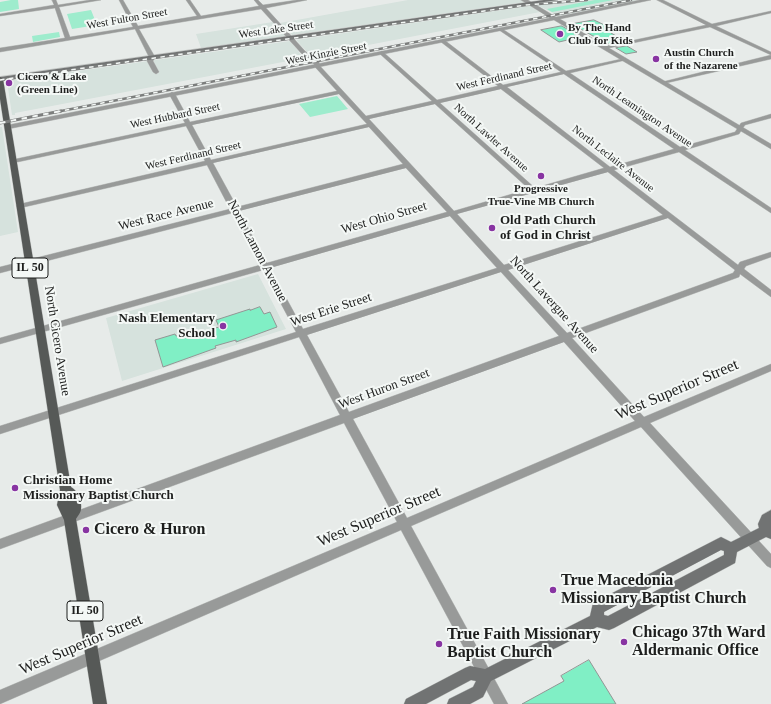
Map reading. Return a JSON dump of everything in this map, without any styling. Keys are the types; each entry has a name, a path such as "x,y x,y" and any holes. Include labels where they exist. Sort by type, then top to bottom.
{"main road":[{"name":"West Lake Street","path":"0,80 555,0"},
{"path":"263,42 269,43 312,33 320,34"},
{"name":"North Cicero Avenue","path":"0,80 3,113 8,127 66,490 62,498 64,513 70,518 100,704"},
{"path":"731,548 769,532 764,524 766,518 771,516"},
{"path":"596,620 598,608 611,601 721,543 731,548"},
{"path":"454,704 478,692 486,676 596,620 609,624 730,559 731,548"},
{"path":"411,704 470,673 486,676"}],"street":[{"path":"54,0 68,39"},
{"path":"0,15 99,0"},
{"path":"121,0 136,28 156,72"},
{"path":"188,0 200,17"},
{"name":"North Lavergne Avenue","path":"256,0 306,55 312,64 317,66 771,562"},
{"name":"West Fulton Street","path":"0,50 305,0"},
{"path":"524,0 771,148"},
{"name":"West Kinzie Street","path":"8,127 648,0"},
{"path":"659,0 771,56"},
{"path":"606,48 771,12"},
{"name":"North Leamington Avenue","path":"501,29 771,211"},
{"name":"North Leclaire Avenue","path":"443,41 771,294"},
{"name":"North Lawler Avenue","path":"382,53 534,190"},
{"path":"664,83 771,56"},
{"name":"West Ferdinand Street","path":"20,206 209,162 368,122 436,102 624,59"},
{"name":"West Hubbard Street","path":"13,161 340,92"},
{"name":"North Lamon Avenue","path":"172,94 501,704"},
{"name":"West Ohio Street","path":"0,341 737,133 743,124 771,116"},
{"name":"West Race Avenue","path":"0,270 408,165"},
{"name":"West Erie Street","path":"0,430 670,215"},
{"name":"West Huron Street","path":"0,544 736,275 743,264 771,254"},
{"name":"West Superior Street","path":"0,697 771,367"}],"shaded area":[{"path":"408,0 522,0 526,2 292,35 280,23"},
{"path":"572,0 641,0 559,16 537,5"},
{"path":"530,6 540,12 311,56 296,40"},
{"path":"273,22 286,36 201,48 196,34"},
{"path":"290,41 304,58 15,113 15,115 12,115 7,81"},
{"path":"0,127 2,127 18,232 0,236"},
{"name":"Nash Elementary School","path":"258,274 286,329 122,381 106,318"}],"green space":[{"path":"18,0 19,9 0,12 0,2"},
{"path":"595,0 613,0 552,12 547,9"},
{"path":"91,10 97,25 72,29 67,14"},
{"path":"59,32 60,37 33,42 32,36"},
{"path":"337,96 348,109 310,117 299,104"}],"building":[{"path":"594,20 617,31 611,33 625,41 607,44 572,24"},
{"name":"By The Hand Club for Kids","path":"562,26 580,37 559,42 541,30"},
{"path":"627,46 637,52 626,54 616,48"},
{"path":"260,307 264,314 270,312 277,327 236,342 236,340 215,346 216,348 163,367 155,340 175,334 176,336 181,335 182,338 219,327 216,320"},
{"path":"589,660 616,704 522,704 564,681 561,676"}],"railway":[{"path":"0,80 526,5 587,0"},
{"path":"56,112 631,0"},
{"path":"0,123 61,111"}],"place":[{"name":"By The Hand Club for Kids","path":"560,34"},
{"name":"Austin Church of the Nazarene","path":"656,59"},
{"name":"Cicero & Lake (Green Line)","path":"9,83"},
{"name":"Progressive True-Vine MB Church","path":"541,176"},
{"name":"Old Path Church of God in Christ","path":"492,228"},
{"name":"Nash Elementary School","path":"223,326"},
{"name":"Christian Home Missionary Baptist Church","path":"15,488"},
{"name":"Cicero & Huron","path":"86,530"},
{"name":"True Macedonia Missionary Baptist Church","path":"553,590"},
{"name":"Chicago 37th Ward Aldermanic Office","path":"624,642"},
{"name":"True Faith Missionary Baptist Church","path":"439,644"}]}
